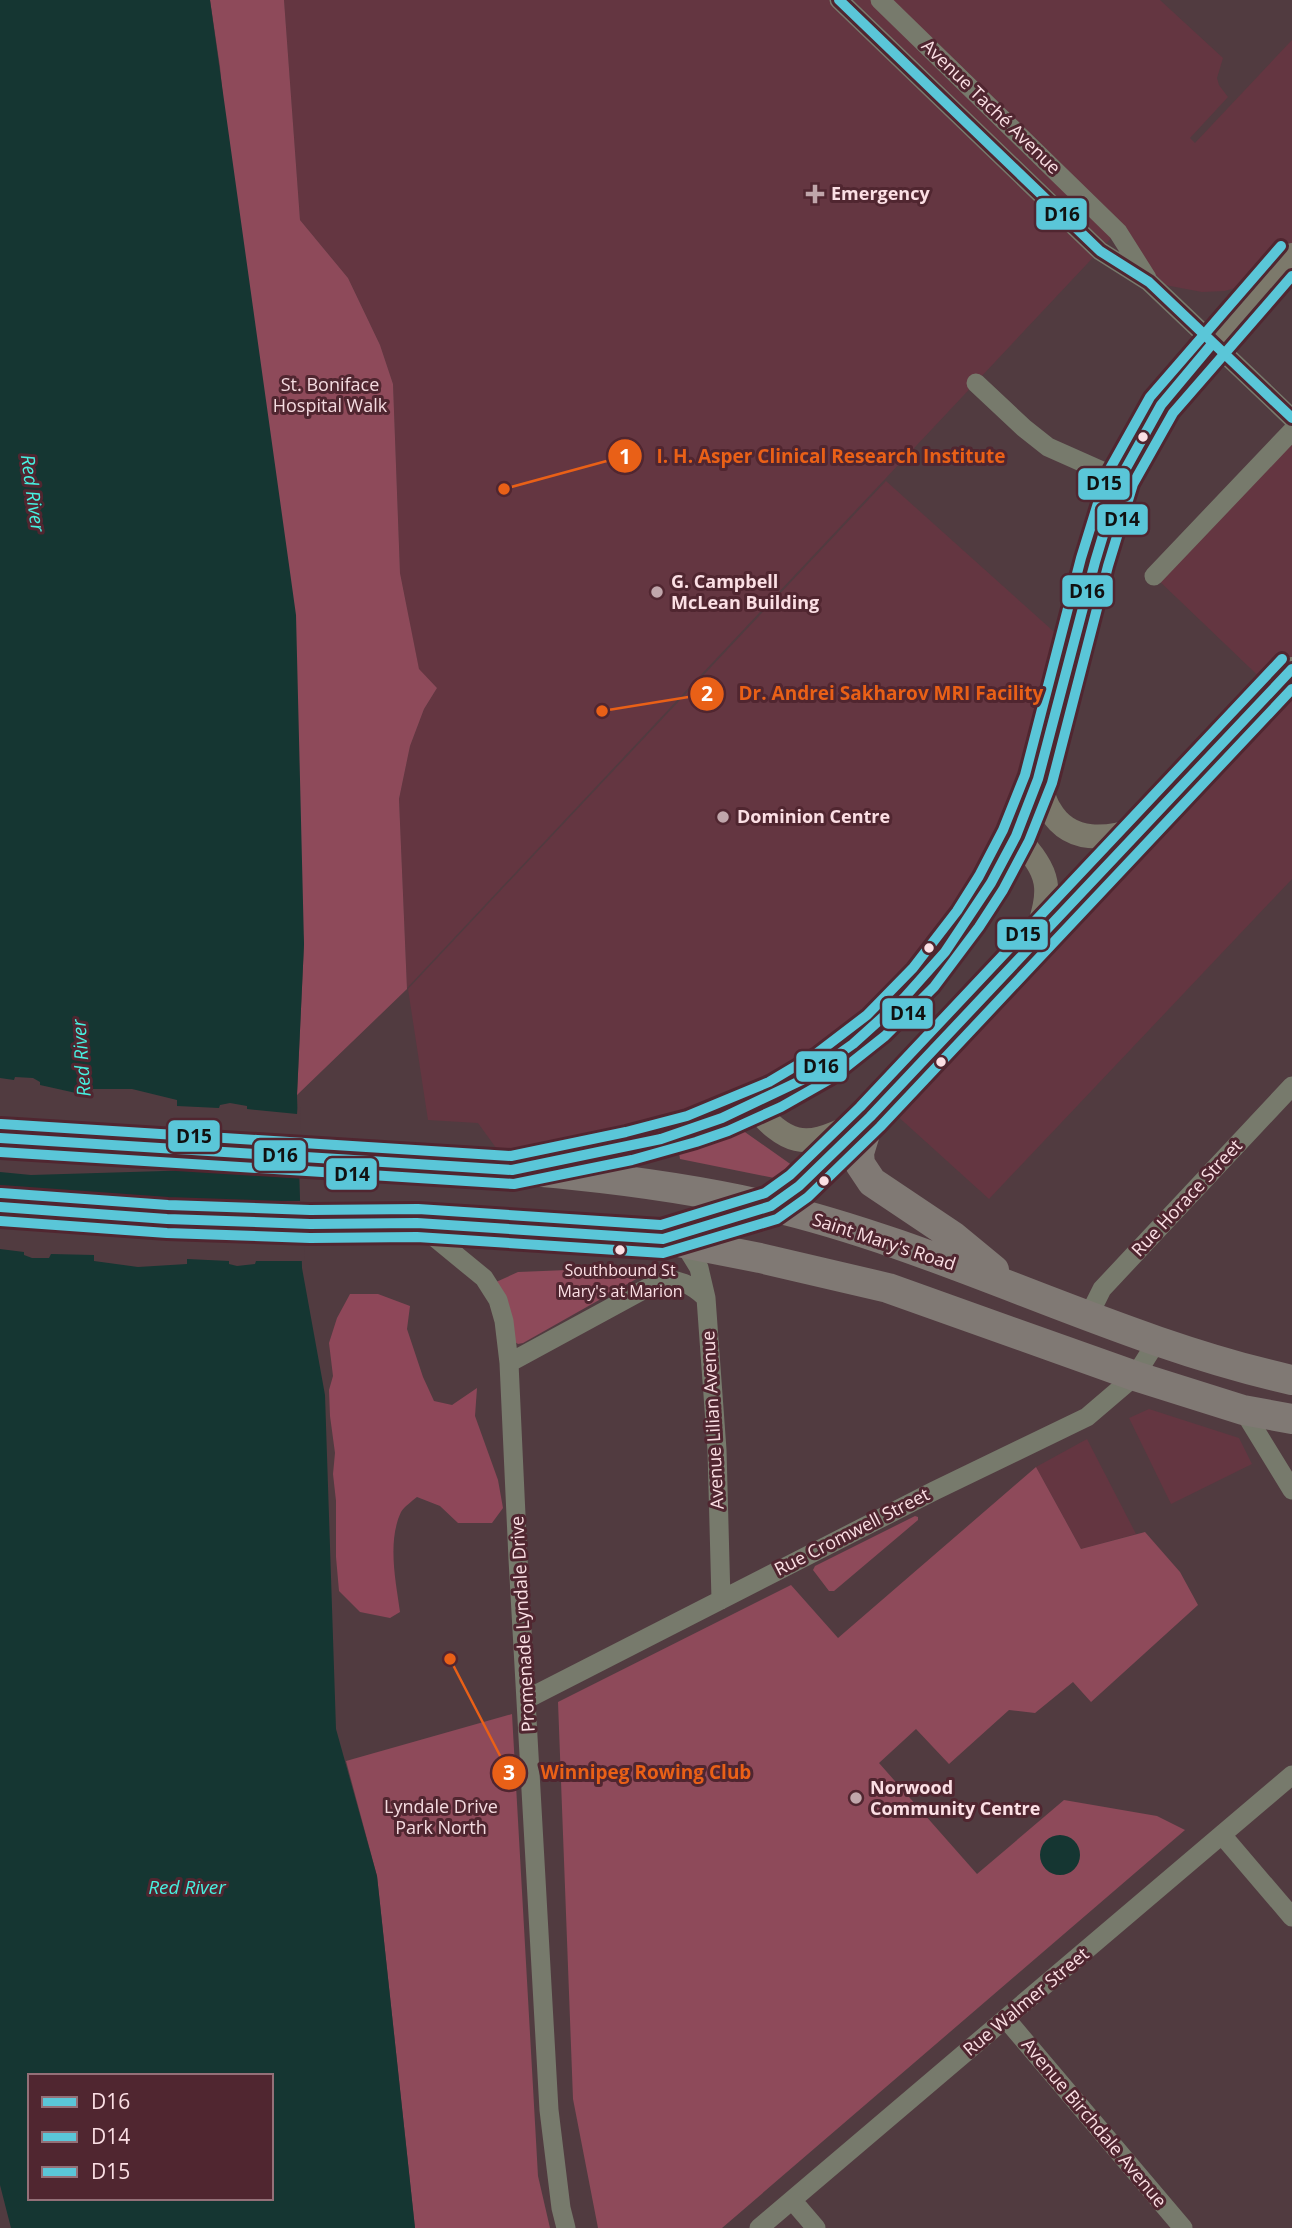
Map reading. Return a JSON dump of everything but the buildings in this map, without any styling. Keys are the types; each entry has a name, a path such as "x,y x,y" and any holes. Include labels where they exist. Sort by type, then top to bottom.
{"highway":[{"path":"870,1117 859,1153 860,1164 872,1182 954,1237 1013,1286"},
{"name":"Saint Mary's Road","path":"0,1138 419,1163 667,1185 771,1206 860,1231 1157,1341 1253,1371 1292,1380"},
{"path":"0,1207 167,1219 310,1224 417,1223 674,1242 760,1258 888,1289 1135,1376 1243,1410 1292,1419"},
{"path":"888,1289 936,1257"}],"main road":[{"path":"512,1170 661,1139 722,1118 802,1080 876,1025 945,952 992,883 1016,836 1038,779 1095,562 1120,479 1161,405 1292,255"},
{"path":"674,1242 771,1206 799,1186 870,1117 1292,669"},
{"path":"1038,779 1049,809 1056,819 1074,832 1102,838 1145,827"},
{"path":"1016,836 1036,858 1046,880 1044,912 1034,941"},
{"path":"752,1105 778,1132 804,1140 826,1139 870,1117"}],"street":[{"name":"Avenue Taché Avenue","path":"839,0 1100,250 1149,282 1292,418"},
{"name":"Avenue Taché Avenue","path":"880,0 1118,232 1149,282"},
{"path":"982,139 1003,117"},
{"path":"976,383 1048,447 1120,479"},
{"path":"1154,576 1292,431"},
{"name":"Rue Horace Street","path":"1089,1315 1101,1289 1292,1086"},
{"name":"Promenade Lyndale Drive","path":"417,1223 474,1269 489,1284 501,1307 509,1363 549,2110 566,2228"},
{"name":"Avenue Lilian Avenue","path":"674,1242 699,1268 706,1298 717,1450 721,1600"},
{"path":"509,1363 658,1282 683,1282 706,1298"},
{"name":"Rue Cromwell Street","path":"527,1699 934,1491 1087,1417 1135,1376 1157,1341"},
{"path":"1243,1410 1292,1490"},
{"name":"Rue Walmer Street","path":"759,2228 1292,1775"},
{"path":"1222,1835 1292,1917"},
{"name":"Avenue Birchdale Avenue","path":"1006,2019 1183,2228"},
{"path":"792,2200 816,2228"}],"shaded area":[{"path":"284,0 1160,0 1223,58 1217,78 1228,97 1190,138 1195,143 1292,40 1292,253 1247,284 1225,291 1202,292 1149,282 1117,232 407,988 399,799 410,746 424,709 437,688 419,670 400,573 393,384 380,345 348,278 300,220"},
{"path":"1292,431 1292,879 989,1199 883,1103 1272,689 1154,576"},
{"path":"886,481 1072,648 1038,779 945,952 775,1094 512,1170 478,1123 428,1120 408,989"},
{"path":"350,1294 378,1294 410,1306 407,1329 434,1401 452,1405 477,1388 475,1416 498,1480 503,1508 492,1523 458,1523 440,1506 417,1497 406,1506 397,1524 393,1549 400,1612 390,1618 360,1612 339,1591 333,1474 335,1453 329,1390 333,1376 329,1343 337,1318"},
{"path":"1149,1409 1239,1438 1252,1464 1171,1504 1129,1418"},
{"path":"1087,1439 1136,1534 1081,1549 1036,1467"}],"green space":[{"name":"St. Boniface Hospital Walk","path":"210,0 284,0 300,220 348,278 380,345 393,384 400,573 419,669 437,688 424,709 410,746 399,799 407,989 297,1095 304,944 220,67"},
{"path":"742,1130 796,1168 784,1180 680,1159 679,1153"},
{"path":"617,1268 617,1278 638,1278 523,1343 515,1342 496,1282 518,1272"},
{"path":"1036,1467 1081,1549 1145,1532 1180,1572 1198,1605 1091,1702 1073,1682 1035,1713 1009,1710 949,1764 916,1729 879,1763 977,1874 1064,1800 1157,1816 1185,1830 722,2228 598,2228 573,2099 558,1702 791,1585 838,1638"},
{"path":"915,1516 918,1520 834,1591 829,1591 813,1570 815,1566"},
{"name":"Lyndale Drive Park North","path":"512,1714 538,2176 550,2228 415,2228 377,1876 346,1761"}],"water":[{"name":"Red River","path":"0,0 210,0 296,615 304,944 297,1095 302,1268 325,1395 336,1729 377,1876 415,2228 11,2228 0,2185"},
{"path":"1060,1835 1068,1836 1074,1841 1079,1847 1079,1863 1074,1869 1068,1874 1060,1875 1052,1874 1046,1869 1041,1863 1040,1855 1041,1847 1046,1841 1052,1836"}],"pier":[{"path":"15,1077 33,1078 40,1082 40,1085 85,1095 87,1089 132,1089 177,1100 177,1106 219,1108 220,1105 230,1103 247,1106 247,1109 297,1114 300,1107 303,1174 231,1169 31,1175 0,1172 0,1078 14,1080"},
{"path":"0,1189 71,1196 200,1201 303,1201 305,1261 256,1261 255,1264 237,1266 229,1264 229,1261 187,1259 187,1264 138,1267 94,1261 94,1255 51,1254 49,1258 32,1258 24,1255 24,1252 0,1249"}],"transit line":[{"name":"D16","path":"839,0 1100,251 1149,282 1292,418"},
{"name":"D15","path":"1,1124 511,1156 687,1116 769,1082 816,1054 867,1015 913,968 957,911 979,876 1003,830 1025,775 1081,558 1107,474 1150,397 1281,246"},
{"name":"D14","path":"0,1152 514,1184 632,1160 696,1142 781,1107 832,1078 885,1036 934,987 1003,890 1029,841 1052,783 1108,566 1133,484 1173,413 1292,276"},
{"name":"D16","path":"0,1138 512,1170 661,1139 722,1118 802,1080 853,1044 904,998 945,952 991,883 1016,836 1038,779 1095,562 1120,479 1161,405 1212,344"},
{"name":"D15","path":"1,1193 168,1205 310,1210 418,1209 661,1225 765,1193 790,1175 860,1107 1282,659"},
{"name":"D16","path":"0,1207 167,1219 310,1224 417,1223 663,1239 771,1206 799,1186 870,1117 1292,669"},
{"name":"D14","path":"0,1221 167,1233 310,1238 417,1237 663,1253 777,1219 808,1197 880,1127 1292,689"}],"place":[{"name":"Emergency","path":"815,194"},
{"name":"I. H. Asper Clinical Research Institute","path":"504,489"},
{"name":"G. Campbell McLean Building","path":"657,592"},
{"name":"Dr. Andrei Sakharov MRI Facility","path":"602,711"},
{"name":"Dominion Centre","path":"723,817"},
{"name":"Southbound St Mary's at Marion","path":"620,1250"},
{"name":"Winnipeg Rowing Club","path":"450,1659"},
{"name":"Norwood Community Centre","path":"856,1798"}]}
